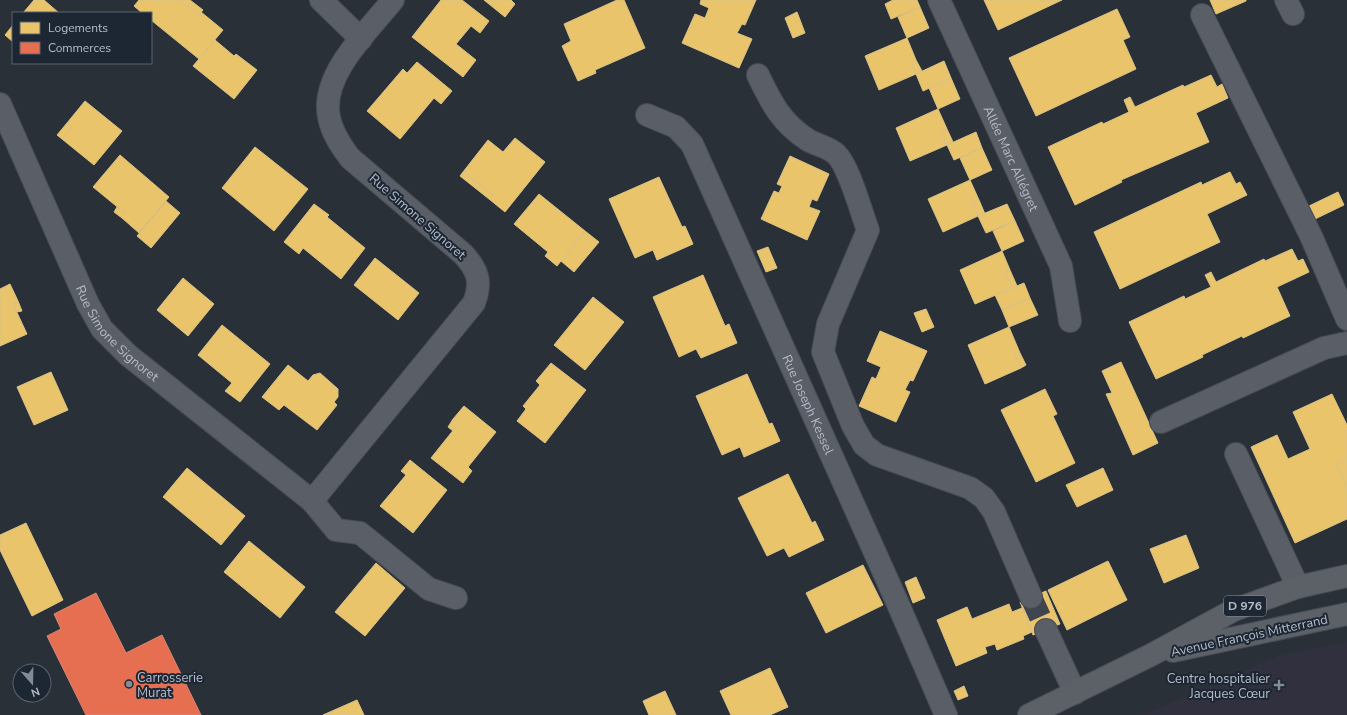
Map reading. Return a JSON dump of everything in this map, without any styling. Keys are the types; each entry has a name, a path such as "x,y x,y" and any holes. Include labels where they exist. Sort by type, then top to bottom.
{"main road":[{"name":"Avenue François Mitterrand","path":"1029,715 1151,655 1234,610 1298,587 1347,576"},
{"name":"Avenue François Mitterrand","path":"1151,655 1347,614"}],"street":[{"path":"321,0 362,39"},
{"name":"Rue Simone Signoret","path":"312,501 474,303 479,291 478,277 473,264 350,158 336,139 329,117 329,96 337,71 393,0"},
{"name":"Allée Marc Allégret","path":"939,0 1061,266 1070,320"},
{"path":"1202,15 1311,236 1347,319"},
{"path":"758,75 773,107 789,126 808,140 836,153 844,165 868,230 828,324 823,352 853,426 864,445 877,454 970,488 984,498 994,512 1031,597"},
{"name":"Rue Simone Signoret","path":"0,104 88,304 102,329 128,355 312,501 336,530 360,533 429,589 456,598"},
{"name":"Rue Joseph Kessel","path":"647,115 676,127 692,144 946,715"},
{"path":"1162,422 1324,348 1347,343"},
{"path":"1236,454 1298,587"},
{"path":"1046,630 1075,693"}],"shaded area":[{"name":"Centre hospitalier Jacques Cœur","path":"1347,642 1347,715 1142,715 1281,655"}],"building: Logements":[{"path":"34,0 44,0 58,12 24,12"},
{"path":"139,0 180,0 199,15 201,12 223,30 199,59 152,21 152,12 141,12 134,6"},
{"path":"180,0 190,0 203,10 199,15"},
{"path":"441,0 462,0 489,21 480,33 471,26 456,44 476,60 463,77 412,37"},
{"path":"484,0 511,0 515,4 505,17"},
{"path":"617,0 624,0 645,48 595,70 596,73 578,81 562,46 571,41 564,24"},
{"path":"701,0 756,0 745,25 742,24 737,33 752,39 739,68 682,43 695,14 705,18 709,8 700,4"},
{"path":"893,0 917,0 920,7 891,19 885,4"},
{"path":"984,0 1062,0 998,30"},
{"path":"1210,0 1246,0 1246,1 1216,14"},
{"path":"920,7 929,28 907,38 898,17"},
{"path":"1117,9 1130,37 1123,40 1136,69 1036,116 1009,58"},
{"path":"797,12 805,33 793,38 785,18"},
{"path":"12,26 12,41 5,35"},
{"path":"907,38 916,60 911,62 916,74 879,90 865,56"},
{"path":"215,40 234,56 236,54 257,70 234,99 193,66"},
{"path":"916,60 922,71 916,74 911,62"},
{"path":"944,61 951,78 923,91 916,74"},
{"path":"417,62 452,91 441,104 434,98 400,139 367,111 403,69 407,73"},
{"path":"1211,75 1217,87 1222,84 1228,98 1196,113 1209,142 1121,180 1122,182 1075,205 1048,147 1102,122 1103,124 1129,112 1124,100 1130,97 1135,107 1183,85 1184,87"},
{"path":"951,78 960,99 938,109 929,88"},
{"path":"85,101 122,131 94,165 62,139 72,127 67,123"},
{"path":"938,109 947,129 941,132 947,145 910,161 896,128"},
{"path":"67,123 72,127 62,139 57,135"},
{"path":"947,129 953,142 947,145 941,132"},
{"path":"976,132 982,148 954,160 947,145"},
{"path":"515,138 545,162 505,212 489,199 493,195 463,172 488,140 503,152"},
{"path":"255,147 308,189 274,231 222,188"},
{"path":"982,148 992,170 970,180 960,158"},
{"path":"120,155 169,197 139,233 122,218 126,214 93,187"},
{"path":"790,156 829,174 817,201 812,199 809,207 820,211 807,240 761,219 774,191 779,193 782,186 777,184"},
{"path":"463,172 493,195 489,199 460,176"},
{"path":"1230,172 1236,184 1240,182 1247,195 1207,214 1220,242 1120,289 1094,232 1201,182 1202,185"},
{"path":"659,177 682,227 685,226 693,244 657,260 653,250 635,258 609,199"},
{"path":"970,180 979,200 973,202 978,216 943,232 928,199"},
{"path":"1338,192 1344,205 1315,219 1309,206"},
{"path":"539,194 585,231 557,266 545,256 548,252 514,224"},
{"path":"979,200 985,214 978,216 973,202"},
{"path":"166,201 180,213 151,248 137,236"},
{"path":"314,204 329,215 327,217 365,248 341,279 303,248 299,254 284,242"},
{"path":"1007,204 1015,221 986,233 978,216"},
{"path":"117,207 126,214 122,218 114,212"},
{"path":"1015,221 1024,241 1002,251 993,231"},
{"path":"585,231 599,242 574,272 561,261"},
{"path":"768,247 777,268 766,272 757,251"},
{"path":"1292,249 1298,261 1303,259 1309,272 1277,287 1290,316 1243,338 1242,336 1202,355 1203,357 1156,379 1129,322 1184,296 1185,299 1211,287 1205,275 1211,272 1216,282 1264,259 1265,261"},
{"path":"1002,251 1010,270 1005,272 1012,288 975,304 960,270"},
{"path":"375,258 419,293 398,320 354,285"},
{"path":"1010,270 1017,286 1012,288 1005,272"},
{"path":"703,275 725,326 729,324 737,343 701,358 696,349 679,357 653,297"},
{"path":"183,278 214,304 188,336 157,310"},
{"path":"1024,283 1030,298 1002,310 995,295"},
{"path":"10,284 18,301 13,304 27,334 0,346 0,289"},
{"path":"593,297 624,322 585,370 554,345"},
{"path":"1030,298 1038,315 1009,327 1002,310"},
{"path":"18,301 22,311 17,312 13,304"},
{"path":"926,309 934,327 922,332 914,313"},
{"path":"222,325 270,364 240,402 225,391 232,383 198,355"},
{"path":"1009,327 1020,353 1015,355 1021,368 985,384 968,345"},
{"path":"880,331 927,351 913,381 910,380 905,390 910,392 896,422 859,406 872,377 876,379 881,367 867,361"},
{"path":"1020,353 1026,365 1021,368 1015,355"},
{"path":"1121,362 1158,443 1133,455 1106,394 1112,393 1102,371"},
{"path":"551,363 586,390 545,443 517,421 526,409 523,406 540,385 536,381"},
{"path":"288,365 308,381 313,375 320,373 338,389 338,397 334,402 337,405 317,430 284,405 279,410 262,397"},
{"path":"51,372 68,410 34,425 17,387"},
{"path":"747,374 769,424 772,423 780,441 744,457 740,447 722,455 696,396"},
{"path":"1045,389 1057,414 1053,416 1075,463 1036,482 1001,410"},
{"path":"1332,394 1347,425 1347,460 1336,465 1347,488 1347,519 1295,543 1251,447 1277,435 1288,459 1310,449 1293,412"},
{"path":"464,406 496,432 468,467 472,471 463,483 431,458 459,423 453,419"},
{"path":"453,419 459,423 453,431 448,427"},
{"path":"410,460 447,490 413,533 380,506 406,475 401,471"},
{"path":"1347,460 1347,488 1336,465"},
{"path":"187,468 245,516 221,545 163,497"},
{"path":"1103,468 1113,490 1077,507 1066,485"},
{"path":"788,474 812,523 815,521 824,540 789,557 784,548 767,556 738,498"},
{"path":"26,523 63,600 32,616 0,550 0,535"},
{"path":"1186,535 1199,568 1164,583 1150,549"},
{"path":"249,541 305,587 280,618 224,572"},
{"path":"1108,561 1127,600 1067,630 1048,590"},
{"path":"376,563 405,588 365,636 335,612"},
{"path":"863,565 883,605 826,633 806,593"},
{"path":"916,577 925,598 913,603 905,582"},
{"path":"1046,591 1060,624 1033,635 1020,602"},
{"path":"1009,604 1012,612 1022,608 1032,632 1023,636 1024,639 997,650 995,644 985,647 987,653 956,666 937,620 967,607 972,619"},
{"path":"770,668 788,707 770,715 731,715 720,691"},
{"path":"964,686 968,696 958,700 954,691"},
{"path":"665,691 676,715 649,715 643,701"},
{"path":"357,700 364,715 323,715"}],"building: Commerces":[{"name":"Carrosserie Murat","path":"96,593 126,653 162,635 201,715 86,715 47,636 61,629 54,614"}],"tunnel":[{"path":"1031,597 1046,630"}],"place":[{"name":"Carrosserie Murat","path":"129,684"},
{"name":"Centre hospitalier Jacques Cœur","path":"1279,685"}]}
